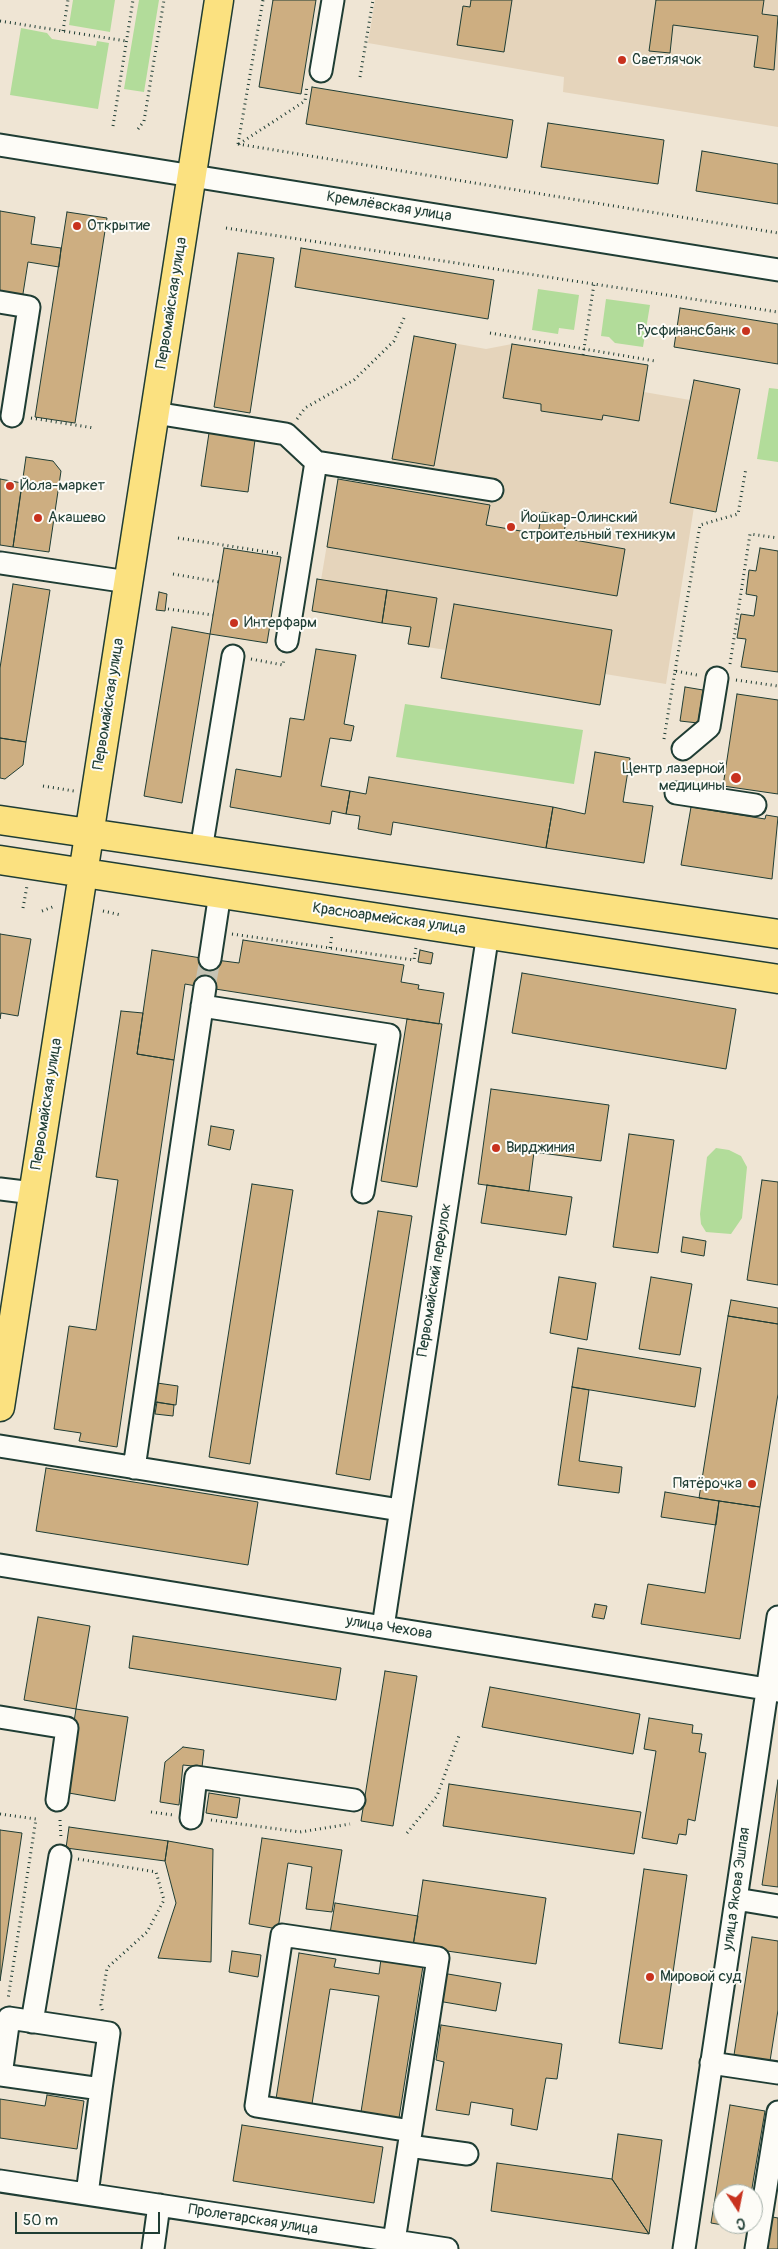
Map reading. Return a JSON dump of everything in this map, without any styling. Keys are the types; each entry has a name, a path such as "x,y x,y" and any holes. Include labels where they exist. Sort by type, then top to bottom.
{"main road":[{"name":"Первомайская улица","path":"0,1407 4,1360 33,1193 219,0"},
{"path":"0,820 778,934"},
{"name":"Красноармейская улица","path":"0,860 488,933 778,979"}],"street":[{"path":"321,71 333,0"},
{"name":"Кремлёвская улица","path":"0,145 778,270"},
{"path":"0,302 29,308 12,416"},
{"path":"154,413 286,434 316,462 492,490"},
{"path":"287,641 316,462"},
{"path":"1,563 128,582"},
{"path":"201,850 233,656"},
{"path":"673,748 709,727 725,675"},
{"path":"676,793 755,805"},
{"path":"210,959 220,893"},
{"name":"Первомайский переулок","path":"383,1627 488,933"},
{"path":"134,1468 204,997 389,1035 364,1192"},
{"path":"0,1189 33,1193"},
{"path":"0,1446 400,1510"},
{"name":"улица Чехова","path":"0,1565 773,1690"},
{"name":"улица Якова Эшпая","path":"684,2249 736,1899 773,1690 778,1617"},
{"path":"0,1717 67,1728 57,1800"},
{"path":"191,1818 196,1776 354,1800"},
{"path":"32,2022 60,1856"},
{"path":"736,1899 778,1906"},
{"path":"399,2244 410,2138 438,1958 282,1935 256,2106 410,2138 467,2154"},
{"path":"87,2194 109,2033 9,2018 1,2075 101,2089"},
{"path":"711,2063 778,2073"},
{"path":"756,2249 771,2203 778,2112"},
{"name":"Пролетарская улица","path":"0,2181 399,2244 447,2249"},
{"path":"153,2249 159,2205"}],"path":[{"path":"63,31 68,0"},
{"path":"113,126 133,0"},
{"path":"138,129 144,121 164,0"},
{"path":"238,144 263,0"},
{"path":"360,78 372,0"},
{"path":"0,21 126,41"},
{"path":"238,144 304,101 308,83 321,71"},
{"path":"238,144 778,232"},
{"path":"226,228 778,312"},
{"path":"583,355 594,284"},
{"path":"286,434 305,408 354,380 394,341 404,318"},
{"path":"490,333 655,361"},
{"path":"12,416 94,428"},
{"path":"673,748 675,671 700,525 738,514 746,468"},
{"path":"725,675 750,534 778,538"},
{"path":"178,538 301,557"},
{"path":"173,574 219,582"},
{"path":"168,609 213,616"},
{"path":"233,656 283,665 287,641"},
{"path":"675,671 725,675 778,686"},
{"path":"42,786 74,791"},
{"path":"23,908 27,886"},
{"path":"42,911 58,905"},
{"path":"103,912 121,914"},
{"path":"214,932 414,960 416,947"},
{"path":"330,948 332,934"},
{"path":"407,1833 437,1796 460,1732"},
{"path":"57,1800 61,1827 60,1856 156,1872 164,1900 147,1932 107,1968 101,2005 109,2033"},
{"path":"151,1812 300,1832 350,1824"},
{"path":"0,1814 36,1819 8,2001"}],"shaded area":[{"name":"Светлячок","path":"375,0 778,0 778,127 563,92 564,77 368,43"},
{"name":"Йошкар-Олинский строительный техникум","path":"414,336 486,349 512,344 648,365 644,392 690,400 670,503 694,507 666,684 605,674 600,705 441,678 446,650 408,644 410,627 312,611 317,579 321,580 338,479 387,487"}],"green space":[{"path":"73,0 115,0 110,32 69,25"},
{"path":"139,0 159,0 144,92 124,89"},
{"path":"21,28 47,33 52,39 96,46 97,41 109,43 98,109 10,95"},
{"path":"538,289 579,295 574,330 559,328 558,334 532,330"},
{"path":"606,299 650,305 643,347 615,343 609,337 601,336"},
{"path":"769,388 778,389 778,462 757,459"},
{"path":"405,704 583,730 574,784 396,757"},
{"path":"716,1148 729,1150 741,1156 747,1167 742,1218 731,1234 706,1232 701,1224 700,1214 707,1157"}],"building":[{"path":"273,0 316,0 301,94 259,87"},
{"path":"471,0 512,0 504,52 457,45 463,6 470,7"},
{"path":"656,0 764,0 762,14 778,16 774,70 754,67 758,36 673,25 670,53 649,51"},
{"path":"312,87 513,120 507,158 306,124"},
{"path":"548,123 664,140 658,184 541,167"},
{"path":"702,151 778,164 778,204 696,191"},
{"path":"0,211 35,217 31,244 61,248 59,267 28,262 22,300 0,297"},
{"path":"67,212 107,218 75,423 35,417"},
{"path":"301,248 494,280 488,319 295,287"},
{"path":"238,253 274,258 250,413 214,407"},
{"path":"680,308 778,324 778,364 674,347"},
{"path":"414,336 456,344 434,466 392,459"},
{"path":"512,344 648,365 639,421 603,415 602,420 541,411 541,404 503,398"},
{"path":"694,380 740,389 716,512 670,503"},
{"path":"209,433 255,440 248,492 201,486"},
{"path":"26,457 53,461 61,471 49,552 13,547"},
{"path":"0,479 22,483 13,547 0,545"},
{"path":"338,479 490,505 486,525 538,534 542,512 567,516 563,538 625,549 617,596 327,547"},
{"path":"224,548 281,557 267,643 210,634"},
{"path":"760,548 778,551 778,672 741,667 746,639 737,638 741,614 754,616 757,596 746,594 749,570 756,571"},
{"path":"317,579 387,590 382,623 312,611"},
{"path":"13,584 50,590 26,742 0,738 0,668"},
{"path":"387,590 437,598 429,647 408,644 411,627 382,623"},
{"path":"159,592 167,594 165,611 156,610"},
{"path":"454,604 612,630 600,705 441,678"},
{"path":"172,627 210,634 182,803 144,796"},
{"path":"316,649 356,655 344,724 354,726 351,741 330,738 321,786 350,791 346,814 332,811 330,824 230,807 236,769 281,777 290,718 304,720"},
{"path":"685,687 703,690 698,723 680,721"},
{"path":"737,694 778,700 778,794 723,786"},
{"path":"0,738 26,742 23,765 5,779 0,778"},
{"path":"595,752 630,758 623,802 653,806 644,863 546,848 553,807 585,814"},
{"path":"369,777 553,807 546,848 393,822 391,835 358,829 360,816 346,814 350,791 366,794"},
{"path":"691,807 765,819 766,815 778,817 772,879 681,865"},
{"path":"0,934 31,939 18,1016 1,1013 0,1019"},
{"path":"243,940 404,965 401,982 419,985 418,989 444,993 439,1024 196,986 201,958 239,963"},
{"path":"152,950 201,958 196,986 185,984 174,1060 137,1054"},
{"path":"420,950 433,953 431,964 418,962"},
{"path":"522,973 736,1009 726,1069 512,1033"},
{"path":"121,1011 143,1013 137,1054 174,1060 117,1447 79,1441 81,1433 54,1429 69,1326 96,1330 118,1180 96,1177"},
{"path":"407,1019 442,1024 417,1187 381,1181"},
{"path":"491,1089 609,1105 601,1161 534,1152 529,1191 478,1184"},
{"path":"211,1126 234,1130 230,1150 208,1145"},
{"path":"629,1134 674,1140 658,1253 613,1247"},
{"path":"762,1180 778,1182 778,1285 747,1280"},
{"path":"252,1184 293,1190 250,1464 209,1457"},
{"path":"487,1185 572,1197 566,1235 481,1223"},
{"path":"378,1211 412,1216 370,1480 336,1474"},
{"path":"683,1237 706,1241 704,1256 681,1252"},
{"path":"559,1277 596,1283 587,1340 550,1333"},
{"path":"651,1277 692,1284 680,1355 639,1349"},
{"path":"731,1300 778,1308 778,1324 728,1316"},
{"path":"728,1316 778,1324 778,1394 760,1507 699,1498"},
{"path":"578,1348 701,1368 695,1407 572,1387"},
{"path":"157,1383 178,1386 176,1405 154,1402"},
{"path":"572,1387 589,1390 579,1461 622,1467 619,1493 558,1485"},
{"path":"157,1402 174,1405 173,1416 155,1414"},
{"path":"46,1468 258,1502 248,1565 36,1531"},
{"path":"665,1492 719,1501 716,1525 661,1517"},
{"path":"719,1501 760,1507 740,1639 641,1624 648,1584 705,1593"},
{"path":"595,1604 607,1606 604,1619 592,1617"},
{"path":"38,1617 90,1626 76,1709 24,1700"},
{"path":"133,1636 341,1668 336,1700 129,1668"},
{"path":"385,1671 417,1676 393,1826 361,1821"},
{"path":"490,1687 640,1714 633,1754 482,1727"},
{"path":"76,1709 128,1717 115,1801 63,1792"},
{"path":"649,1718 693,1725 692,1733 702,1734 699,1752 706,1753 695,1821 688,1819 686,1835 679,1834 677,1844 642,1838 656,1751 644,1749"},
{"path":"183,1747 204,1750 202,1767 183,1765 179,1805 160,1802 165,1762"},
{"path":"778,1780 778,1887 762,1885"},
{"path":"449,1784 641,1812 634,1854 443,1826"},
{"path":"209,1793 240,1798 237,1818 206,1813"},
{"path":"69,1827 168,1841 165,1861 66,1848"},
{"path":"0,1830 22,1833 0,1981"},
{"path":"262,1838 342,1850 332,1912 306,1909 312,1867 288,1863 278,1929 249,1924"},
{"path":"168,1841 213,1849 211,1962 158,1958 176,1903 165,1861"},
{"name":"Мировой суд","path":"644,1869 687,1875 662,2049 619,2043"},
{"path":"423,1880 546,1898 536,1964 413,1946"},
{"path":"335,1903 418,1916 413,1946 330,1933"},
{"path":"752,1937 778,1941 778,2010 770,2061 734,2055"},
{"path":"232,1951 261,1955 258,1977 229,1972"},
{"path":"299,1953 336,1959 334,1967 379,1974 381,1959 423,1966 399,2118 361,2112 379,1996 330,1989 312,2104 276,2099"},
{"path":"442,1973 501,1983 496,2011 438,2001"},
{"path":"441,2025 562,2044 557,2079 546,2078 537,2130 511,2125 513,2109 471,2102 469,2115 436,2110 444,2062 436,2060"},
{"path":"47,2095 84,2101 77,2149 0,2138 0,2099 45,2106"},
{"path":"730,2105 765,2111 753,2184 717,2184"},
{"path":"242,2125 383,2147 374,2203 233,2181"},
{"path":"618,2134 662,2140 649,2234 612,2179"},
{"path":"497,2163 612,2179 649,2234 491,2211"},
{"path":"767,2216 778,2218 778,2249 762,2249"}],"tunnel":[{"path":"205,987 210,959"}],"place":[{"name":"Светлячок","path":"622,60"},
{"name":"Открытие","path":"77,226"},
{"name":"Русфинансбанк","path":"746,331"},
{"name":"Йола-маркет","path":"10,486"},
{"name":"Акашево","path":"38,518"},
{"name":"Йошкар-Олинский строительный техникум","path":"511,527"},
{"name":"Интерфарм","path":"234,623"},
{"name":"Центр лазерной медицины","path":"736,778"},
{"name":"Вирджиния","path":"496,1148"},
{"name":"Пятёрочка","path":"752,1484"},
{"name":"Мировой суд","path":"650,1977"}]}
